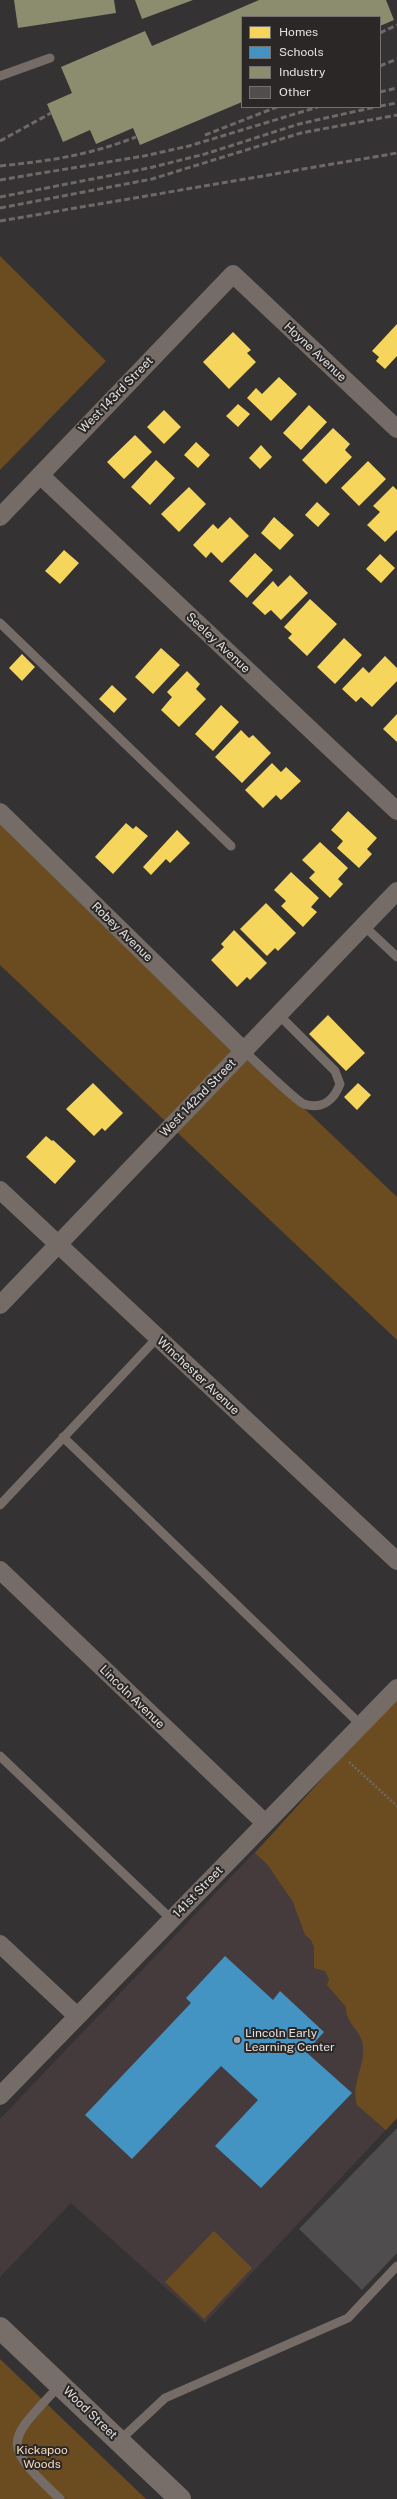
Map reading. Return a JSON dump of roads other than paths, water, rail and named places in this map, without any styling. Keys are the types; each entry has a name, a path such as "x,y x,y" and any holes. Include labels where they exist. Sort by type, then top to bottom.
{"main road":[{"name":"Wood Street","path":"0,2328 180,2499"}],"street":[{"name":"Hoyne Avenue","path":"233,274 397,429"},
{"name":"West 143rd Street","path":"0,517 233,274"},
{"name":"Seeley Avenue","path":"40,475 397,811"},
{"name":"Robey Avenue","path":"0,812 244,1051"},
{"name":"West 142nd Street","path":"0,1305 397,891"},
{"name":"Winchester Avenue","path":"0,1190 397,1561"},
{"name":"Lincoln Avenue","path":"0,1570 265,1823"},
{"name":"141st Street","path":"0,2096 397,1688"},
{"path":"0,1944 77,2016"}],"lane":[{"path":"0,76 50,58"},
{"path":"0,623 230,846"},
{"path":"364,926 397,957"},
{"path":"244,1051 303,1104 322,1105 335,1098 340,1084 335,1071 278,1015"},
{"path":"0,1505 157,1338"},
{"path":"63,1438 361,1725"},
{"path":"0,1756 171,1919"},
{"path":"119,2441 165,2398 348,2318 397,2266"},
{"path":"60,2385 25,2422 18,2435 16,2449 34,2475 60,2499"}],"railway":[{"path":"381,33 397,25"},
{"path":"381,66 397,59"},
{"path":"381,92 397,88"},
{"path":"381,106 397,103"},
{"path":"205,135 274,108"},
{"path":"0,180 144,156 189,146 315,108"},
{"path":"0,197 149,168 205,154 299,124 371,108"},
{"path":"0,141 51,113"},
{"path":"0,208 152,179 301,133 397,115"},
{"path":"0,166 35,162 86,153 136,137"},
{"path":"0,221 397,153"}],"place":[{"name":"Lincoln Early Learning Center","path":"237,2040"}],"park label":[{"name":"Kickapoo Woods","path":"42,2457"}]}
